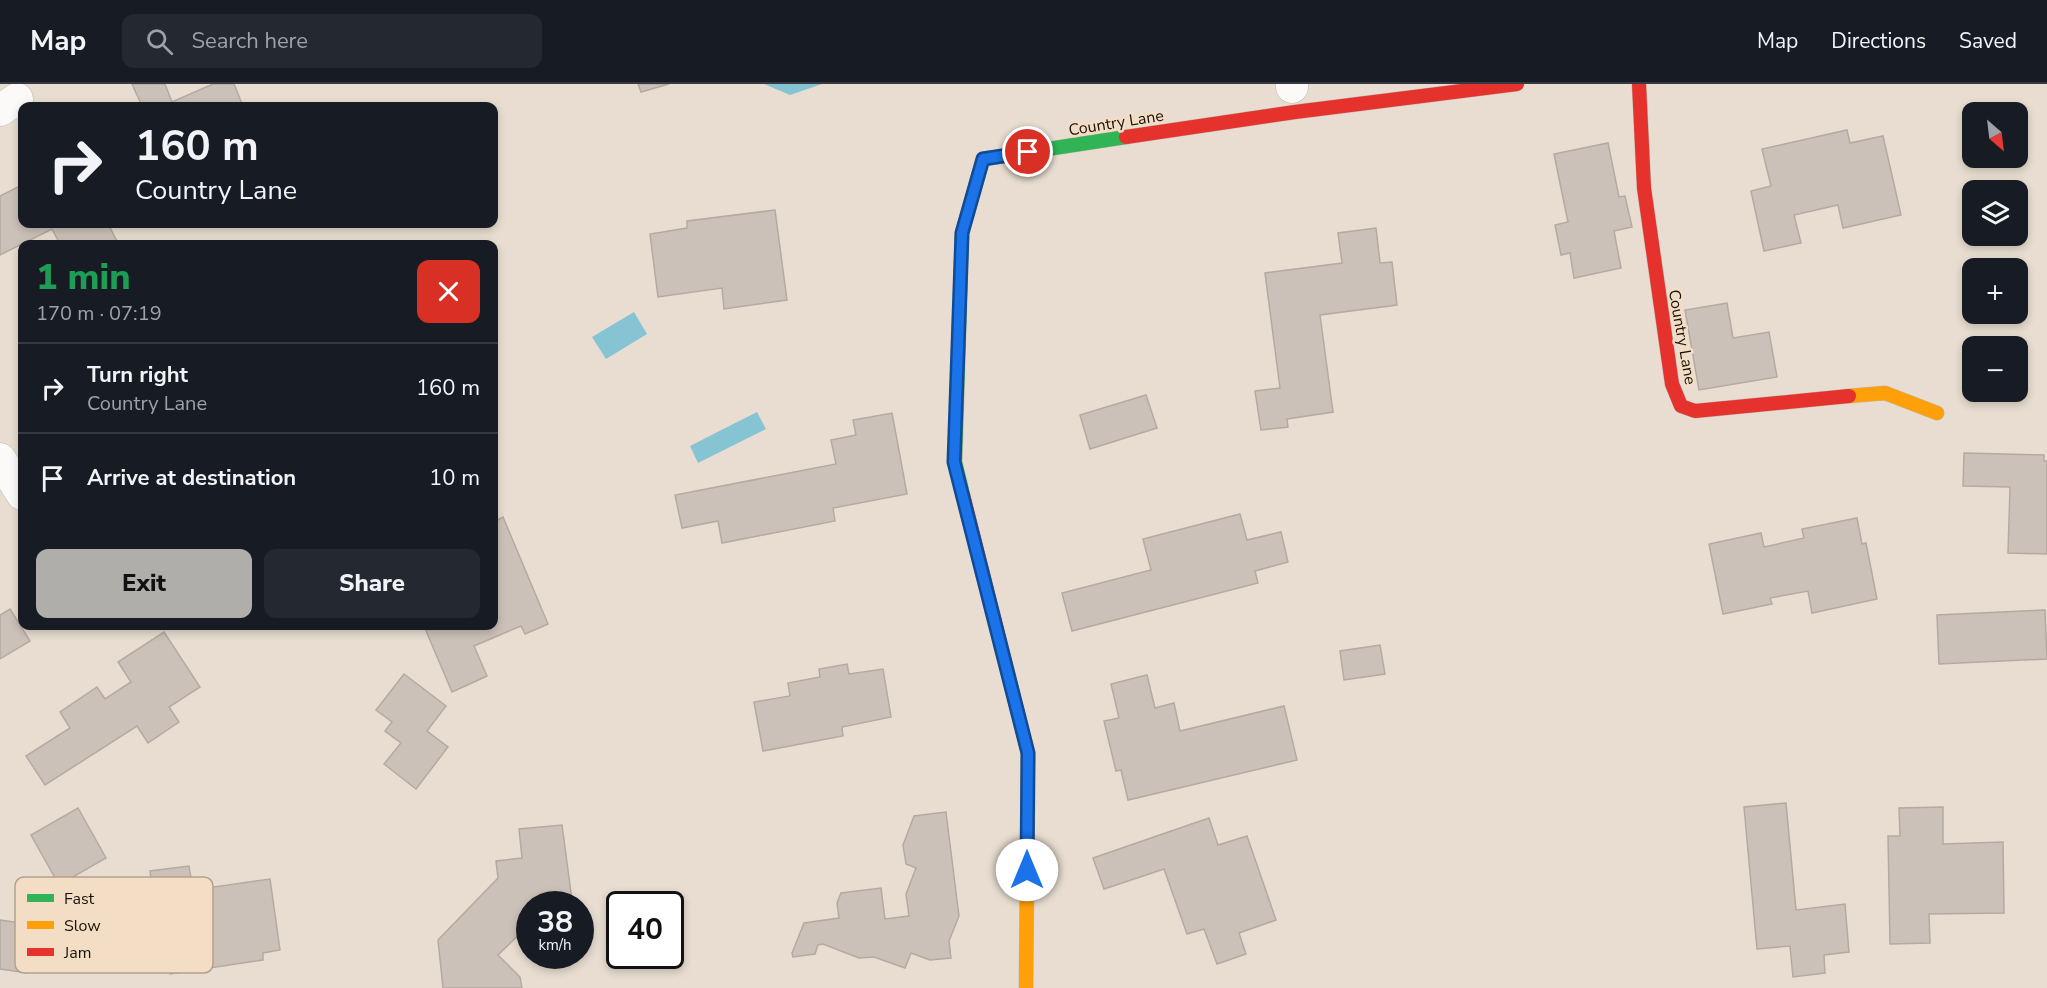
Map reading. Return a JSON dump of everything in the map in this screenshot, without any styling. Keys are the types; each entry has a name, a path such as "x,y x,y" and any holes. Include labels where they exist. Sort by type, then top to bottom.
{"street":[{"name":"Country Lane","path":"1026,988 1028,753 954,462 962,233 983,159 1295,112 1517,84"},
{"name":"Country Lane","path":"1639,84 1644,188 1672,384 1681,406 1695,411 1885,393 1937,413"},
{"path":"0,459 18,488"}],"water":[{"path":"764,84 822,84 790,95"},
{"path":"634,312 647,334 606,359 592,337"},
{"path":"757,412 766,429 698,463 690,446"}],"building":[{"path":"132,84 165,84 172,102 140,102"},
{"path":"213,84 234,84 241,102 172,102"},
{"path":"638,84 669,84 641,92"},
{"path":"1847,130 1850,143 1883,136 1901,215 1843,228 1838,205 1794,215 1801,243 1764,251 1751,191 1771,186 1762,149"},
{"path":"1608,143 1619,197 1625,196 1632,227 1614,231 1621,268 1574,278 1570,253 1561,255 1555,225 1568,222 1554,154"},
{"path":"18,187 18,228 110,228 116,240 58,240 52,229 30,240 18,240 18,246 0,255 0,196"},
{"path":"775,210 787,300 724,309 722,288 658,297 650,234 687,228 687,221"},
{"path":"1376,228 1380,263 1392,262 1397,305 1320,315 1333,412 1287,419 1288,427 1261,430 1255,391 1280,388 1265,273 1342,263 1338,233"},
{"path":"1727,303 1733,338 1769,332 1777,377 1699,390 1685,310"},
{"path":"1146,395 1157,428 1090,449 1080,415"},
{"path":"892,413 907,494 833,508 835,521 722,543 718,521 682,528 675,495 836,464 831,440 856,435 853,420"},
{"path":"1964,453 2044,455 2044,461 2047,461 2047,554 2008,553 2010,487 1963,486"},
{"path":"1240,514 1247,540 1281,532 1288,562 1255,571 1258,583 1072,631 1062,593 1151,570 1143,539"},
{"path":"503,517 548,624 525,634 521,626 474,646 487,676 452,692 426,630 498,630 498,520"},
{"path":"1857,518 1862,544 1866,543 1877,599 1812,613 1808,591 1770,598 1772,604 1723,614 1709,544 1761,533 1764,547 1804,538 1802,529"},
{"path":"10,609 18,622 18,630 23,630 30,641 0,659 0,615"},
{"path":"2045,610 2047,659 1939,664 1937,615"},
{"path":"164,632 200,687 169,707 179,722 148,743 137,726 45,785 26,756 70,728 60,712 97,687 105,699 131,682 118,662"},
{"path":"1380,645 1385,674 1344,680 1340,651"},
{"path":"847,664 849,674 883,669 891,717 842,727 843,736 763,751 754,702 790,696 788,683 820,677 819,669"},
{"path":"404,674 446,706 427,731 448,747 416,789 384,764 401,743 385,731 392,722 376,710"},
{"path":"1147,675 1155,708 1174,703 1180,731 1284,706 1297,760 1128,800 1121,770 1116,771 1104,721 1119,718 1111,684"},
{"path":"1786,803 1796,910 1845,904 1849,952 1824,955 1825,973 1793,977 1790,946 1757,949 1744,807"},
{"path":"1943,807 1943,844 2003,842 2004,913 1929,914 1930,943 1890,944 1888,836 1900,836 1899,808"},
{"path":"78,808 106,858 73,877 55,877 31,835"},
{"path":"946,812 959,916 949,941 951,958 930,960 911,953 905,968 874,957 859,958 823,944 818,945 815,954 793,957 792,953 804,923 839,918 837,903 841,893 881,888 885,919 909,916 906,894 916,868 906,864 903,845 914,816"},
{"path":"1209,818 1218,845 1247,836 1276,920 1239,933 1246,954 1217,964 1204,929 1187,934 1164,869 1104,889 1093,858"},
{"path":"562,825 571,891 516,891 516,938 498,955 520,977 522,988 443,988 438,940 498,878 496,861 522,858 519,829"},
{"path":"189,866 191,877 151,877 150,871"},
{"path":"270,879 280,950 263,953 263,960 213,968 213,887"},
{"path":"0,920 15,922 15,971 0,969"}],"traffic: fast":[{"path":"963,495 955,462 962,233 983,159 1126,137"}],"traffic: slow":[{"path":"1849,396 1885,393 1937,413"},
{"path":"1026,988 1028,761"}],"traffic: jam":[{"path":"1126,137 1295,112 1517,84"},
{"path":"1639,84 1644,188 1672,384 1681,406 1695,411 1849,396"},
{"path":"963,495 1028,753 1028,761"}],"route":[{"path":"1027,870 1028,753 954,462 962,233 983,159 1028,152"}]}
